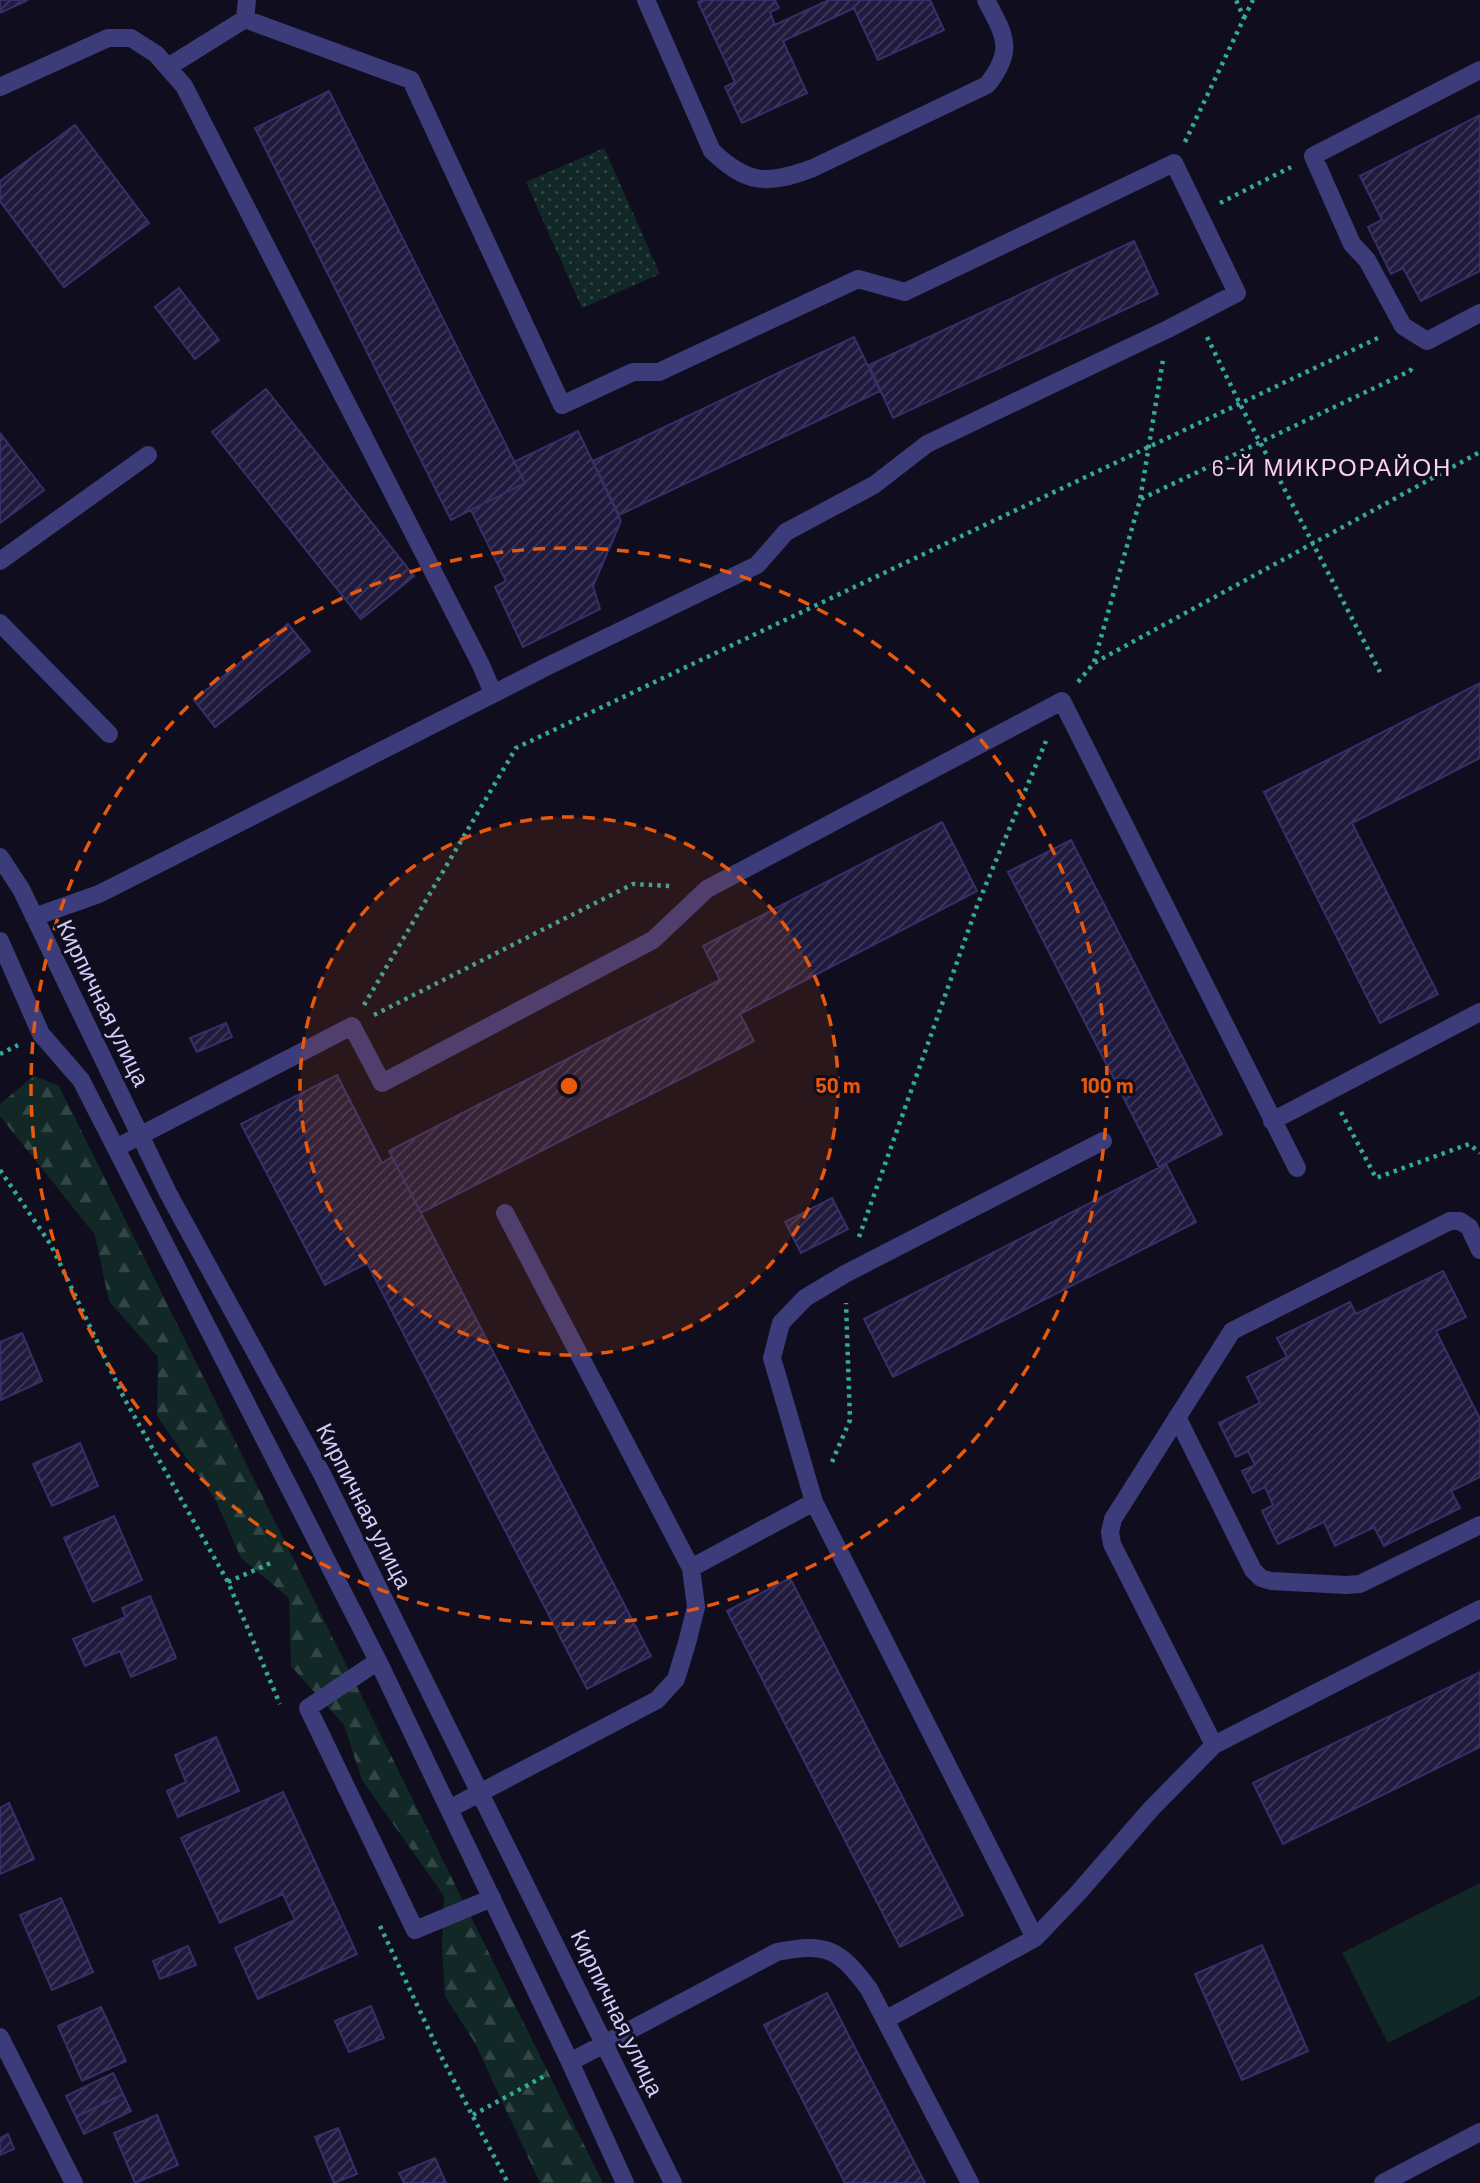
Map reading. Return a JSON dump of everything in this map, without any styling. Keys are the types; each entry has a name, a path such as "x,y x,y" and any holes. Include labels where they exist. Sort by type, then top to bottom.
{"street":[{"path":"245,19 247,0"},
{"path":"646,0 712,151 730,168 765,180 787,178 813,168 987,85 999,69 1006,48 999,25 986,0"},
{"path":"168,67 245,19"},
{"path":"34,917 99,894 493,693 757,565 786,533 874,485 927,444 1168,329 1237,293 1174,163 905,292 858,279 659,372 633,372 562,405 411,80 245,19"},
{"path":"0,87 108,38 131,37 156,54 184,86 493,693"},
{"path":"1480,70 1313,156 1352,244 1367,260 1403,326 1427,341 1480,313"},
{"path":"0,561 148,455"},
{"path":"0,623 108,734"},
{"path":"116,1149 352,1026 382,1083 653,940 707,889 1062,701 1297,1168"},
{"name":"Кирпичная улица","path":"0,857 21,889 168,1193 323,1474 673,2183"},
{"path":"0,941 41,1034 81,1080 378,1661 625,2183"},
{"path":"1272,1121 1480,1012"},
{"path":"1035,1938 814,1502 772,1358 780,1323 804,1298 845,1274 1103,1141"},
{"path":"449,1809 657,1700 676,1679 696,1606 691,1568 505,1213"},
{"path":"1214,1745 1112,1544 1110,1532 1113,1519 1232,1331 1450,1221 1460,1221 1469,1227 1480,1250"},
{"path":"1177,1417 1253,1570 1261,1578 1271,1581 1360,1584 1480,1525"},
{"path":"691,1568 814,1502"},
{"path":"885,2020 1035,1938 1151,1809 1214,1745 1480,1609"},
{"path":"378,1661 308,1708 314,1721 415,1930 492,1898"},
{"path":"570,2062 777,1952 804,1947 831,1950 851,1965 869,1989 970,2183"},
{"path":"0,2037 74,2183"},
{"path":"1383,2183 1480,2132"}],"path":[{"path":"1236,0 1244,18"},
{"path":"1174,163 1253,0"},
{"path":"1199,214 1313,156"},
{"path":"1196,314 1380,672"},
{"path":"352,1026 516,748 1403,326"},
{"path":"1168,329 1140,500 1094,663 1480,452"},
{"path":"1140,500 1410,371 1427,341"},
{"path":"814,1502 850,1420 845,1274 977,906 1062,701"},
{"path":"352,1026 633,884 707,889"},
{"path":"0,1054 19,1045"},
{"path":"1330,1090 1376,1178 1469,1144 1480,1153"},
{"path":"0,1170 51,1245 124,1398 228,1582 285,1715"},
{"path":"228,1582 273,1562"},
{"path":"377,1920 442,2058 508,2183"},
{"path":"472,2115 570,2062"}],"green space":[{"path":"604,148 660,274 582,308 526,182"},
{"path":"34,1076 59,1086 603,2183 540,2183 475,2043 445,1996 442,1949 444,1896 362,1780 344,1725 291,1666 289,1598 241,1558 215,1499 157,1416 158,1357 109,1301 95,1235 0,1116 0,1104"},
{"path":"1480,1883 1480,1996 1388,2043 1342,1953"}],"building":[{"path":"0,0 28,0 0,13"},
{"path":"775,0 779,8 770,12 775,25 829,0 930,0 944,30 878,60 854,8 783,41 807,93 742,123 725,87 735,82 698,2"},
{"path":"329,91 525,483 451,520 255,128"},
{"path":"1480,115 1480,271 1421,301 1403,268 1391,274 1368,227 1382,220 1360,176"},
{"path":"75,125 149,223 64,287 0,201 0,181"},
{"path":"1134,241 1158,294 893,418 869,365"},
{"path":"179,288 219,340 195,359 155,307"},
{"path":"854,337 880,391 619,515 593,461"},
{"path":"266,389 414,576 361,619 212,432"},
{"path":"578,431 621,521 593,586 600,609 523,647 495,587 506,581 471,510 525,483 514,462"},
{"path":"0,433 44,490 0,523"},
{"path":"288,624 310,651 215,727 194,700"},
{"path":"1480,683 1480,758 1352,823 1438,994 1380,1023 1264,792"},
{"path":"942,822 977,891 740,1014 754,1041 421,1213 389,1151 720,980 703,946"},
{"path":"1071,840 1222,1134 1159,1167 1008,872"},
{"path":"226,1023 232,1037 197,1052 190,1038"},
{"path":"337,1075 382,1163 392,1157 651,1656 587,1689 367,1263 325,1285 241,1124"},
{"path":"1166,1164 1196,1222 893,1377 864,1319"},
{"path":"832,1198 848,1229 801,1253 785,1222"},
{"path":"1443,1271 1466,1317 1436,1331 1480,1417 1480,1477 1451,1491 1460,1508 1384,1546 1374,1527 1335,1546 1324,1522 1278,1544 1262,1511 1273,1505 1265,1487 1253,1493 1242,1471 1255,1465 1248,1451 1236,1457 1219,1423 1260,1403 1247,1377 1287,1357 1277,1338 1350,1302 1356,1314"},
{"path":"22,1333 42,1381 1,1400 0,1342"},
{"path":"80,1443 98,1486 52,1506 33,1464"},
{"path":"114,1516 142,1580 93,1602 64,1538"},
{"path":"790,1578 963,1915 900,1947 727,1611"},
{"path":"150,1596 176,1658 131,1677 120,1651 85,1666 73,1639 126,1617 122,1608"},
{"path":"1480,1672 1480,1747 1283,1844 1253,1783"},
{"path":"216,1737 239,1791 178,1817 167,1791 186,1782 175,1755"},
{"path":"283,1792 357,1954 258,1999 235,1948 295,1920 283,1894 220,1923 181,1838"},
{"path":"9,1803 34,1859 0,1874 0,1808"},
{"path":"61,1898 93,1972 52,1990 20,1915"},
{"path":"1262,1945 1308,2051 1242,2080 1195,1974"},
{"path":"188,1946 196,1965 160,1979 153,1961"},
{"path":"827,1993 925,2183 845,2183 764,2025"},
{"path":"371,2006 384,2038 349,2052 335,2021"},
{"path":"101,2007 126,2061 82,2081 58,2026"},
{"path":"113,2073 123,2094 76,2117 66,2096"},
{"path":"123,2094 131,2111 84,2134 76,2117"},
{"path":"157,2115 178,2165 135,2183 114,2133"},
{"path":"338,2128 357,2174 334,2183 315,2137"},
{"path":"8,2134 14,2149 0,2155 0,2138"},
{"path":"435,2158 446,2183 404,2183 399,2173"}],"district":[{"name":"6-Й МИКРОРАЙОН","path":"1332,468"}]}
